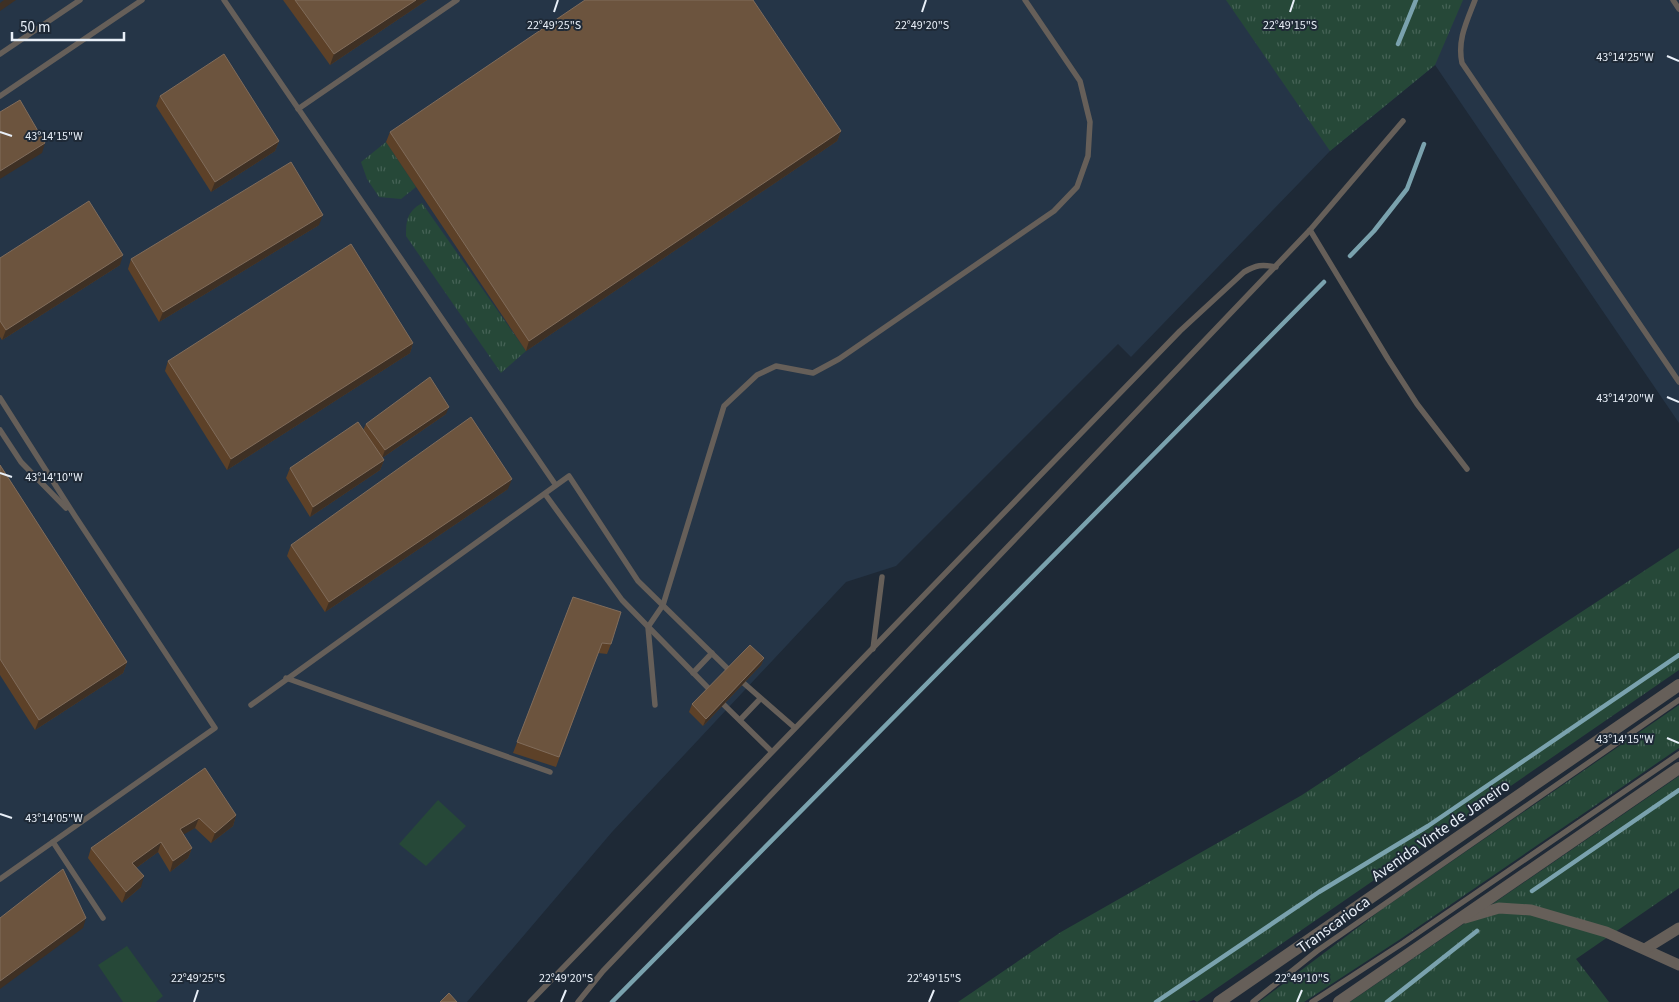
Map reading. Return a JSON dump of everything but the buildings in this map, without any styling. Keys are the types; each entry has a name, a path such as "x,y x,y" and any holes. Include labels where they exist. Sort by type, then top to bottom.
{"street":[{"name":"Avenida Vinte de Janeiro","path":"1219,1002 1679,685"},
{"path":"1339,1002 1679,768"},
{"path":"1458,920 1499,908 1532,910 1606,932 1679,965"},
{"path":"1644,949 1679,928"}],"lane":[{"path":"0,54 80,0"},
{"path":"0,96 142,0"},
{"path":"224,0 555,484"},
{"path":"298,109 457,0"},
{"path":"655,705 648,627 663,605 724,406 757,375 776,366 813,373 839,359 1054,211 1077,187 1088,156 1090,122 1080,82 1025,0"},
{"path":"1475,0 1462,35 1462,63 1679,382"},
{"path":"1673,0 1679,9"},
{"path":"578,1002 603,971 1276,267 1403,121"},
{"path":"1310,230 1388,359 1418,404 1467,469"},
{"path":"530,1002 1180,330 1227,286 1256,265 1264,264 1276,267"},
{"path":"0,398 75,516 215,728 0,880"},
{"path":"0,430 21,462 75,516"},
{"path":"251,705 286,678 545,494 555,484 569,476 638,581 760,699 794,727"},
{"path":"545,494 622,600 771,751"},
{"path":"873,649 882,576"},
{"path":"693,673 712,653"},
{"path":"286,678 550,772"},
{"path":"740,720 760,699"},
{"name":"Transcarioca","path":"1253,1002 1317,951 1679,700"},
{"path":"1312,1002 1403,943 1679,754"},
{"path":"53,842 103,918"}],"shaded area":[{"path":"0,0 1679,0 1679,423 1435,65 1330,151 1131,357 1118,344 896,566 846,582 612,832 467,1002 0,1002"}],"green space":[{"path":"1226,0 1463,0 1435,65 1330,151"},
{"path":"386,142 416,187 401,199 379,197 367,179 361,162"},
{"path":"422,203 526,351 501,373 406,236 408,217"},
{"path":"1679,548 1679,670 1197,1002 1194,1000 1188,1002 958,1002 1061,932 1302,795"},
{"path":"1679,705 1679,748 1399,940 1304,1002 1259,1002 1381,910"},
{"path":"1679,776 1679,888 1576,959 1609,1002 1350,1002"},
{"path":"438,800 466,826 426,866 399,844"},
{"path":"127,946 163,996 156,1002 123,1002 98,965"}],"waterway":[{"path":"1398,44 1416,0"},
{"path":"1350,256 1374,231 1407,189 1424,144"},
{"path":"612,1002 1324,282"},
{"path":"1156,1002 1319,892 1428,826 1679,655"},
{"path":"1532,891 1679,790"},
{"path":"1387,1002 1477,931"}]}
